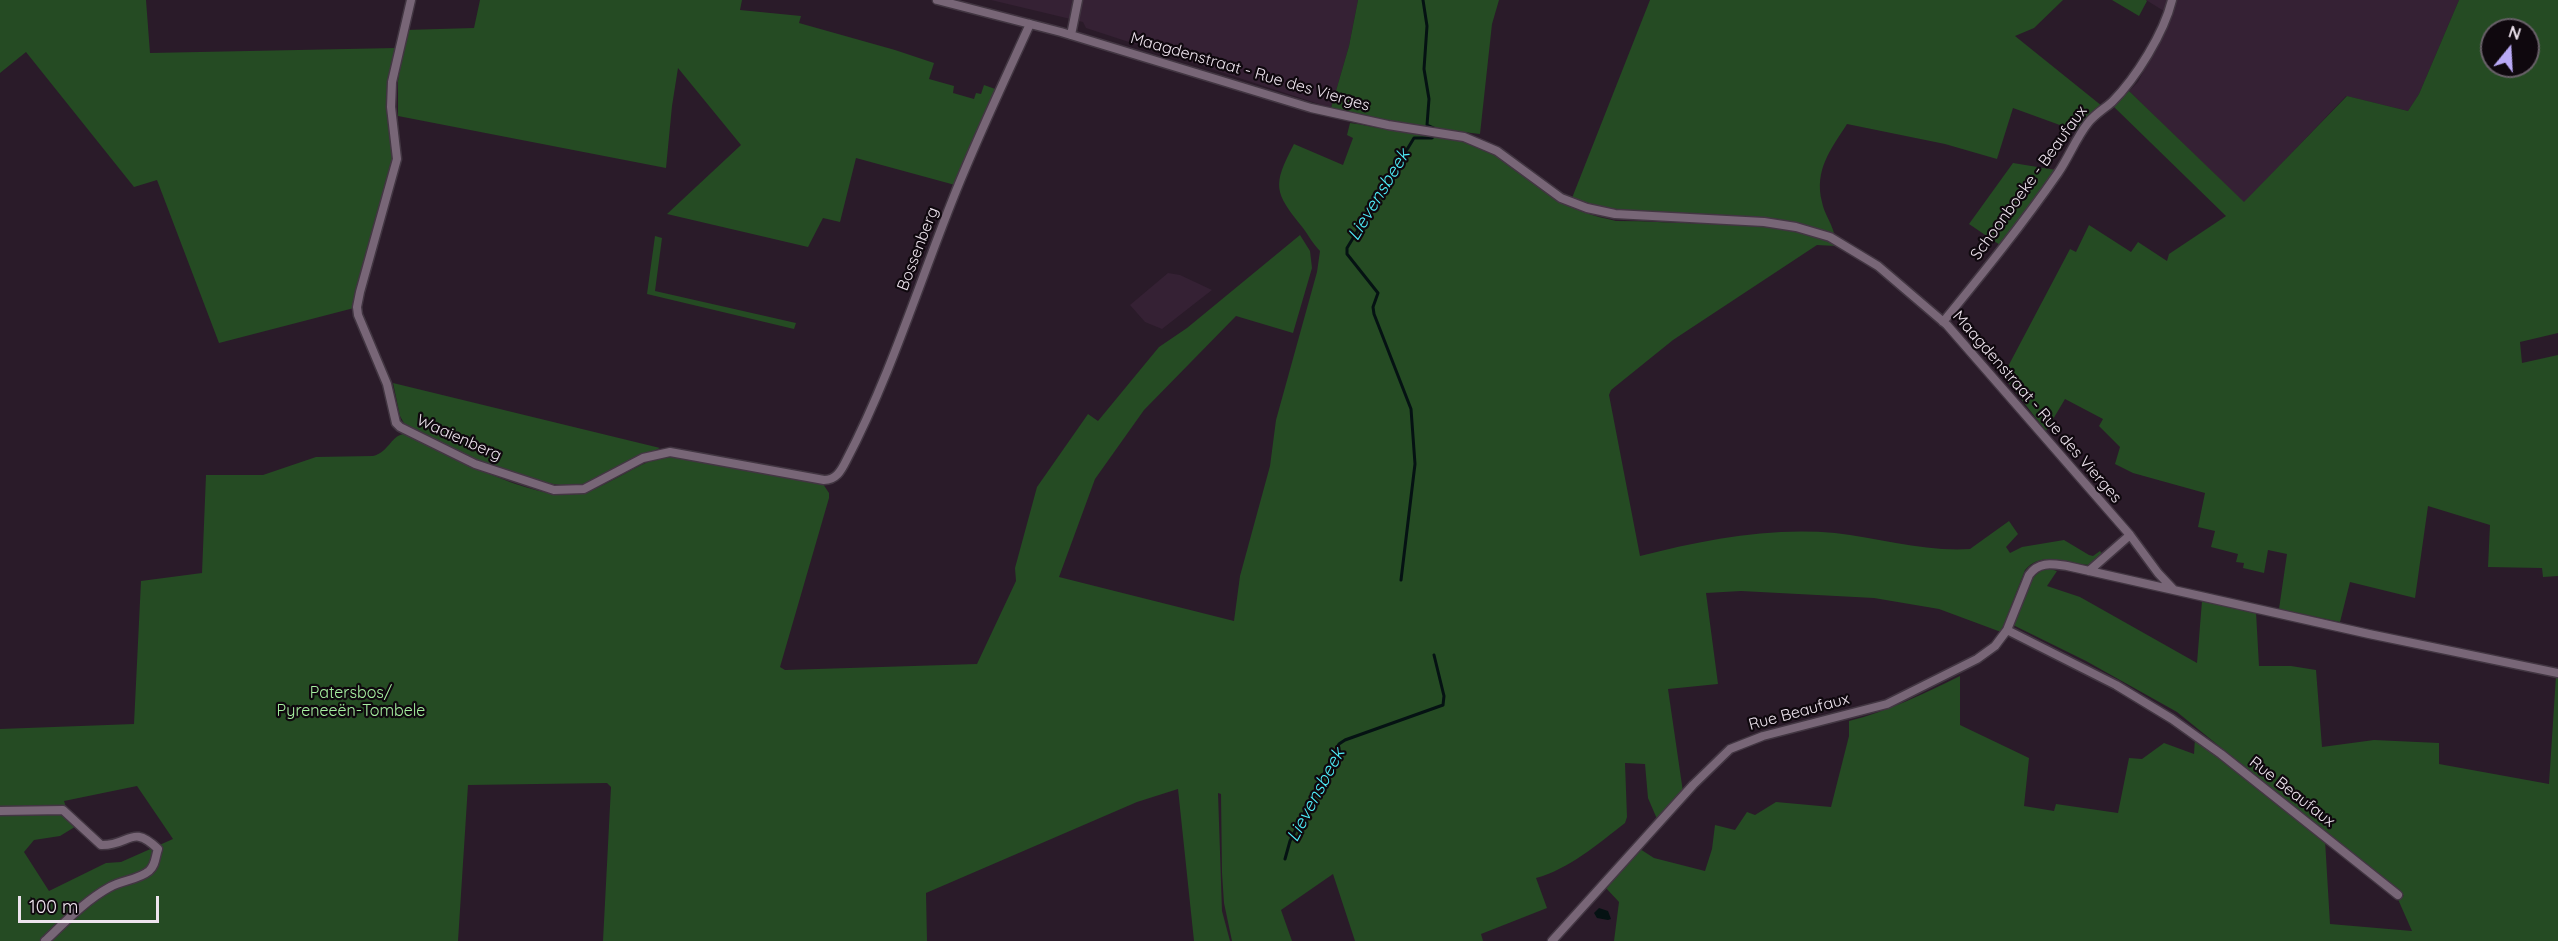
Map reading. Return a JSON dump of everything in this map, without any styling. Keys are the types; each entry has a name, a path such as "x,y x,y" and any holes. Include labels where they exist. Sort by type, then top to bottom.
{"street":[{"name":"Waaienberg","path":"411,0 392,81 391,107 397,159 357,307 358,315 387,384 396,423 475,464 554,490 584,489 643,458 670,452 830,480"},
{"name":"Maagdenstraat - Rue des Vierges","path":"937,0 1071,35 1311,108 1470,139 1503,154 1561,198 1587,208 1615,214 1754,221 1796,226 1844,244 1878,266 1943,322 2130,535"},
{"path":"1071,35 1077,0"},
{"name":"Schoonboeke - Beaufaux","path":"1943,322 2023,222 2064,164 2095,114 2111,103 2134,77 2165,20 2172,0"},
{"name":"Bossenberg","path":"830,480 842,469 859,433 896,346 957,189 1030,24"},
{"path":"2089,571 2130,535 2158,573 2174,590"},
{"name":"Rue Beaufaux","path":"1552,941 1694,785 1730,749 1763,736 1867,710 1893,701 1977,659 1995,646 2009,627 2023,586 2031,571 2045,564 2089,571 2484,659 2558,673"},
{"name":"Rue Beaufaux","path":"2009,627 2116,685 2172,719 2221,754 2398,895"},
{"path":"0,811 63,810 101,845 115,844 140,836 146,837 158,849 151,870 141,876 110,886 94,897 45,941"}],"shaded area":[{"path":"991,0 1358,0 1349,46 1331,108 1086,28 1083,22"},
{"path":"2146,0 2459,0 2419,94 2408,111 2346,96 2244,203 2129,91 2138,82 2172,16"},
{"path":"1168,273 1180,275 1212,290 1162,329 1145,322 1130,305"},
{"path":"1599,908 1608,911 1611,919 1597,918 1594,913"}],"green space":[{"path":"0,0 146,0 150,53 396,48 390,88 394,153 354,308 219,343 157,180 134,187 26,52 0,73"},
{"path":"480,0 742,0 740,10 801,16 799,23 934,63 929,79 954,86 953,93 974,99 976,93 981,94 984,85 998,90 955,185 856,158 840,222 823,218 808,247 667,214 741,145 678,68 666,168 398,116 398,81 405,30 474,28"},
{"path":"1358,0 1499,0 1492,24 1480,134 1380,122 1331,108 1349,46"},
{"path":"1650,0 2063,0 2034,28 2015,36 2102,106 2079,132 2013,108 1997,159 1945,144 1847,124 1825,160 1820,180 1823,206 1834,233 1779,219 1623,210 1602,207 1572,198"},
{"path":"2112,0 2146,0 2147,1 2139,16"},
{"path":"2459,0 2558,0 2558,333 2520,342 2522,363 2558,355 2558,576 2543,577 2542,568 2488,567 2490,525 2428,506 2415,598 2350,582 2340,622 2279,609 2287,554 2268,550 2264,573 2243,568 2244,563 2236,562 2238,554 2211,547 2215,531 2198,527 2205,493 2133,473 2115,464 2120,447 2099,426 2103,419 2065,399 2046,431 2003,376 2070,249 2076,252 2089,225 2131,252 2138,242 2167,261 2169,254 2226,216 2113,106 2129,91 2244,202 2347,96 2408,111 2419,94"},
{"name":"Patersbos/ Pyreneeën-Tombele","path":"1350,123 1447,137 1476,145 1505,159 1563,203 1577,210 1616,221 1774,226 1807,232 1836,246 1817,245 1673,340 1611,390 1609,395 1640,556 1736,536 1786,532 1835,533 1920,547 1970,549 2009,521 2018,534 2006,547 2010,553 2022,547 2064,540 2089,555 2093,556 2100,551 2103,555 2089,565 2047,559 2032,564 2025,570 2001,632 1939,609 1874,598 1741,591 1706,593 1718,684 1668,689 1683,792 1657,819 1648,798 1645,764 1625,763 1627,817 1625,823 1572,862 1536,878 1547,908 1481,934 1483,941 1355,941 1333,874 1281,910 1292,941 1232,941 1224,903 1221,794 1218,793 1222,911 1230,941 1194,941 1178,789 1137,802 926,893 927,941 603,941 611,787 607,783 468,785 458,941 0,941 0,729 134,724 141,581 202,573 206,475 263,475 316,457 373,456 383,451 395,438 403,434 492,475 541,491 563,495 581,493 604,485 646,463 670,455 823,484 829,493 829,498 780,667 785,670 977,664 1016,581 1015,568 1037,487 1088,414 1098,421 1159,347 1187,328 1300,235 1310,251 1312,268 1293,333 1236,316 1144,410 1095,479 1059,577 1234,621 1240,576 1270,466 1276,420 1317,272 1320,251 1286,206 1279,188 1282,170 1294,144 1343,165 1353,138 1347,135","holes":["137,786 173,839 121,862 106,863 49,891 24,852 34,840 60,836 78,825 69,816 64,801"]},
{"path":"2013,163 2056,170 2000,245 1969,224"},
{"path":"655,236 662,238 655,291 796,323 794,329 647,294"},
{"path":"393,383 660,448 585,484 567,486 545,483 468,457 406,427 400,416"},
{"path":"2047,568 2057,571 2047,586 2080,597 2197,663 2202,601 2256,612 2259,666 2291,666 2316,670 2322,747 2374,740 2439,743 2439,764 2549,784 2556,676 2558,676 2558,941 1614,941 1619,902 1605,887 1640,849 1654,858 1705,871 1712,849 1715,825 1735,830 1747,812 1755,815 1776,802 1831,807 1849,736 1849,721 1892,707 1960,676 1960,725 2029,758 2024,806 2054,811 2056,804 2118,813 2129,758 2142,759 2164,743 2194,754 2195,738 2325,840 2330,924 2412,931 2397,897 2404,896 2177,712 2086,661 2013,625 2029,584 2034,577"}],"waterway":[{"name":"Lievensbeek","path":"1423,0 1427,26 1424,69 1429,99 1427,125 1436,129"},
{"name":"Lievensbeek","path":"1401,580 1415,464 1411,409 1374,314 1373,307 1378,293 1347,254 1347,248 1414,138 1432,138 1435,135"},
{"name":"Lievensbeek","path":"1285,859 1290,841 1339,744 1443,705 1444,696 1434,655"}]}
